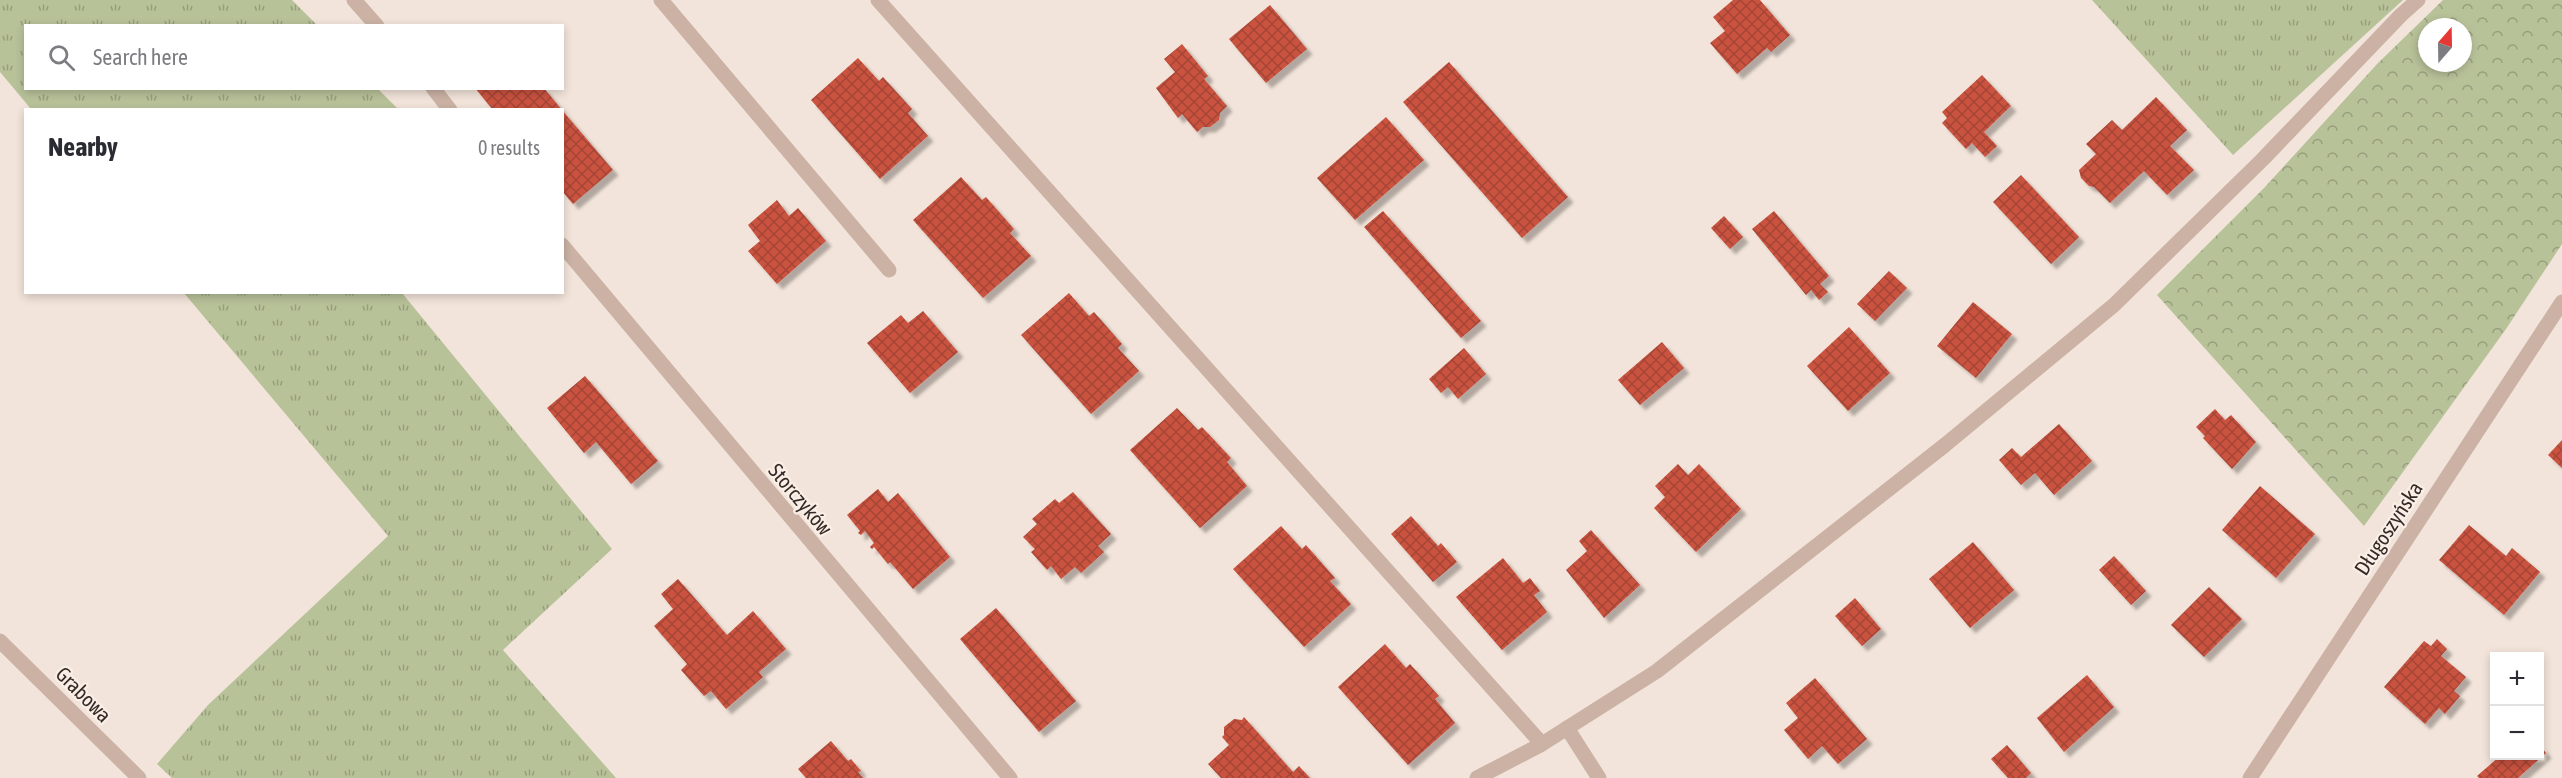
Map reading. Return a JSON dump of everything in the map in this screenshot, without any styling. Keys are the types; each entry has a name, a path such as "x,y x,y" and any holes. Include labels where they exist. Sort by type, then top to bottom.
{"street":[{"path":"354,0 375,24"},
{"path":"661,0 889,270"},
{"path":"879,0 1542,744"},
{"path":"1477,778 1542,744 1658,671 1945,445 2114,305 2264,159 2418,0"},
{"path":"434,90 448,108"},
{"name":"Storczyków","path":"564,247 1010,778"},
{"name":"Długoszyńska","path":"2250,778 2562,302"},
{"name":"Grabowa","path":"0,641 139,778"},
{"path":"1567,728 1599,778"}],"green space":[{"path":"0,0 292,0 316,24 24,24 24,90 379,90 397,108 30,108 0,72"},
{"path":"2092,0 2403,0 2233,155"},
{"path":"2443,0 2562,0 2562,244 2506,329 2364,526 2157,295 2265,187 2378,63 2418,24 2418,72 2472,72 2472,18 2424,18"},
{"path":"185,294 403,294 612,549 503,650 616,778 172,778 157,764 208,705 388,536"}],"building":[{"path":"1733,0 1760,0 1790,35 1771,52 1767,48 1737,74 1710,43 1725,31 1713,17"},
{"path":"1270,5 1307,49 1266,83 1229,39"},
{"path":"1182,44 1208,76 1204,79 1227,106 1220,113 1219,120 1210,127 1203,127 1197,132 1182,114 1178,118 1156,88 1175,72 1164,59"},
{"path":"858,58 879,81 883,77 912,109 908,113 928,136 880,179 811,100"},
{"path":"1449,62 1568,197 1522,238 1403,102"},
{"path":"1982,75 2011,106 1984,132 1997,146 1985,157 1972,143 1966,149 1942,123 1947,118 1942,112"},
{"path":"477,90 546,90 560,108 491,108"},
{"path":"2156,97 2187,130 2170,146 2194,170 2167,195 2144,171 2110,203 2081,178 2079,170 2096,154 2086,144 2112,120 2122,130"},
{"path":"564,112 613,170 573,204 564,193"},
{"path":"1386,117 1424,160 1355,220 1317,178"},
{"path":"2021,175 2079,237 2051,264 1993,202"},
{"path":"961,177 982,200 986,197 1014,229 1010,233 1031,256 983,298 913,220"},
{"path":"777,200 789,216 798,208 826,241 777,284 748,251 760,241 748,225"},
{"path":"1383,211 1481,321 1461,338 1364,227"},
{"path":"1774,211 1829,276 1820,284 1828,292 1819,300 1811,290 1806,295 1752,229"},
{"path":"1724,216 1743,237 1730,249 1711,228"},
{"path":"1889,271 1907,288 1875,321 1857,304"},
{"path":"1069,293 1089,316 1094,312 1122,344 1118,348 1139,371 1091,414 1021,335"},
{"path":"1973,302 2012,334 1976,378 1937,346"},
{"path":"923,311 958,352 910,393 867,343 901,315 908,323"},
{"path":"1849,327 1890,373 1848,411 1807,366"},
{"path":"1662,342 1684,368 1640,405 1618,380"},
{"path":"1464,348 1486,374 1458,399 1448,387 1441,393 1429,379"},
{"path":"585,376 658,461 631,484 596,442 584,453 547,408"},
{"path":"1177,408 1198,430 1202,427 1231,458 1227,462 1247,486 1200,528 1130,450"},
{"path":"2215,409 2225,420 2231,415 2256,442 2232,469 2203,438 2205,436 2196,427"},
{"path":"2059,424 2092,461 2054,495 2035,473 2021,485 1999,460 2012,448 2021,457"},
{"path":"2562,440 2562,468 2548,455"},
{"path":"1678,464 1688,475 1699,464 1741,509 1696,552 1654,508 1665,497 1655,486"},
{"path":"2260,486 2315,534 2276,578 2222,530"},
{"path":"878,489 888,502 898,493 950,557 913,589 890,562 888,564 874,547 872,549 870,547 874,543 865,531 861,535 858,533 860,531 847,515"},
{"path":"1073,492 1111,534 1098,546 1104,552 1081,573 1075,567 1061,579 1051,566 1047,570 1031,552 1035,549 1023,537 1037,524 1032,519 1055,499 1059,503"},
{"path":"1411,516 1438,546 1441,543 1457,562 1433,582 1391,534"},
{"path":"2469,525 2506,556 2512,548 2540,572 2504,615 2439,560"},
{"path":"1281,526 1302,549 1306,545 1335,578 1330,581 1351,604 1304,647 1233,569"},
{"path":"1591,530 1640,585 1604,618 1566,570 1587,551 1579,541"},
{"path":"1973,542 2014,590 1970,628 1929,579"},
{"path":"2114,556 2146,591 2131,605 2099,570"},
{"path":"1503,558 1523,583 1530,578 1540,591 1534,595 1547,612 1502,650 1456,597"},
{"path":"678,579 727,635 753,611 786,649 759,672 763,677 726,709 711,691 704,696 681,670 687,664 654,626 673,609 661,594"},
{"path":"2209,587 2242,619 2204,657 2171,625"},
{"path":"1855,598 1881,629 1862,646 1835,616"},
{"path":"996,608 1076,701 1039,732 960,639"},
{"path":"2437,639 2447,649 2441,656 2466,677 2454,691 2460,696 2445,714 2439,708 2425,724 2384,687 2424,641 2431,646"},
{"path":"1385,644 1406,668 1410,664 1439,696 1435,699 1455,723 1408,765 1338,687"},
{"path":"2087,675 2114,707 2064,752 2037,718"},
{"path":"1815,678 1867,739 1838,764 1822,746 1808,759 1784,730 1798,718 1786,703"},
{"path":"1244,717 1293,772 1299,766 1310,778 1221,778 1208,764 1229,745 1222,737 1224,727 1234,719 1242,720"},
{"path":"831,741 848,761 851,759 861,771 858,772 863,778 806,778 798,769"},
{"path":"2007,745 2031,773 2026,778 2008,778 1991,759"},
{"path":"2495,760 2538,760 2518,778 2479,778 2477,776"}]}
